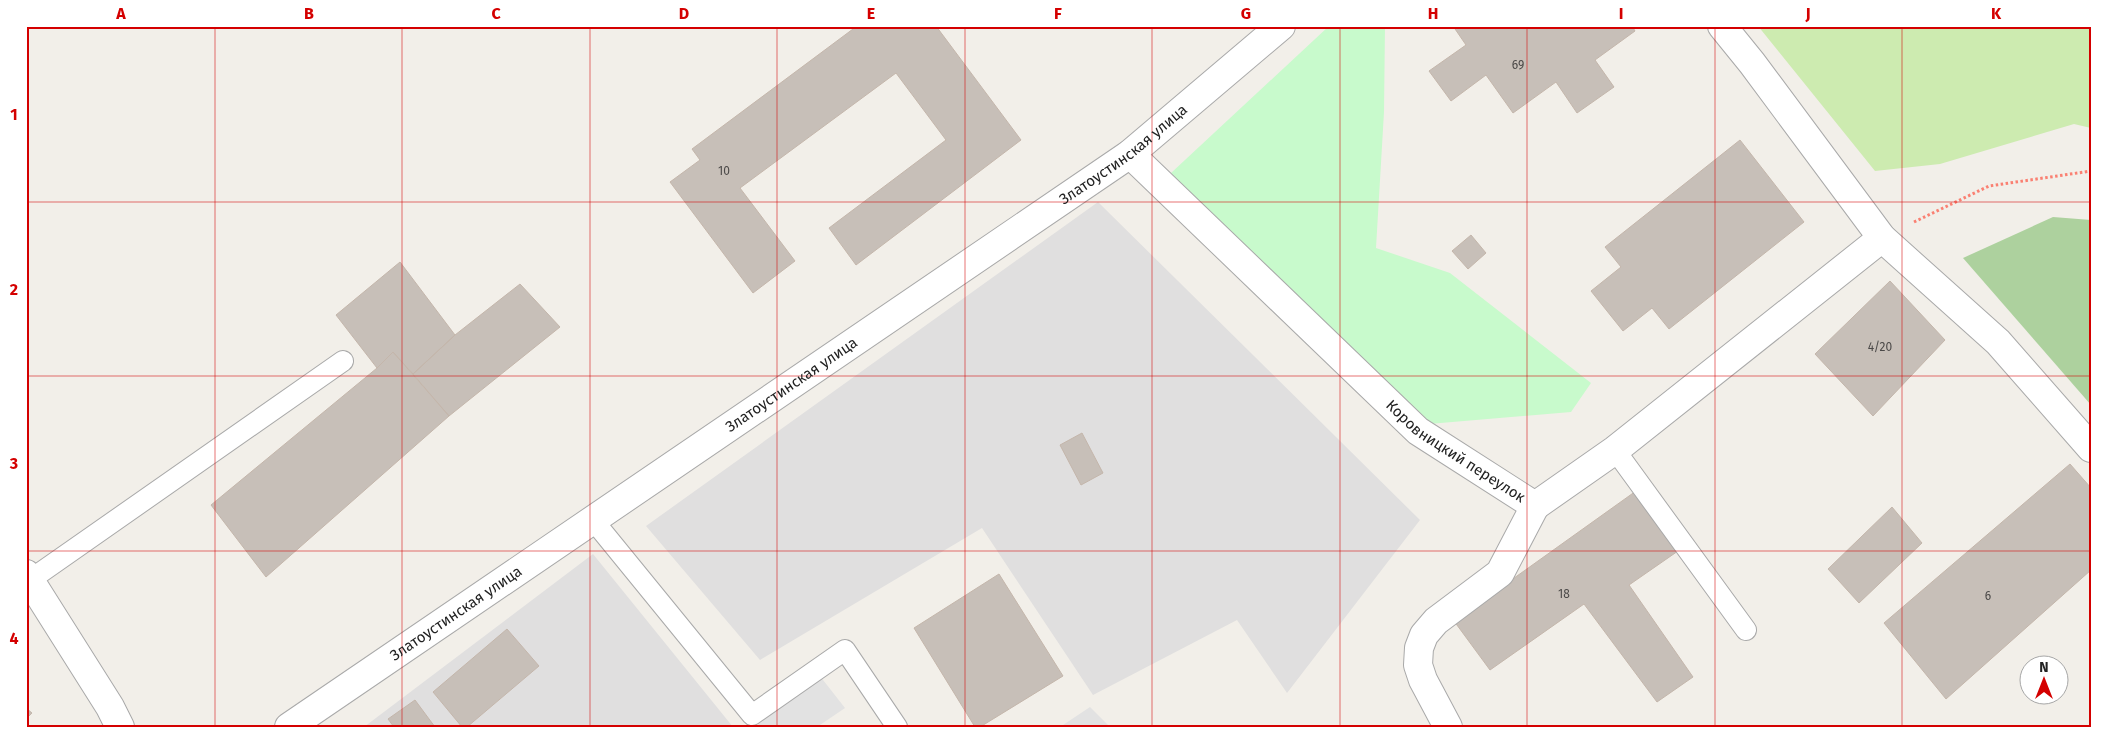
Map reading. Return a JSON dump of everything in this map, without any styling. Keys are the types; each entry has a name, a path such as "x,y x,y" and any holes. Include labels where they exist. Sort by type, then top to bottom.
{"street":[{"name":"Златоустинская улица","path":"289,727 1130,154 1281,26"},
{"path":"1722,26 1752,63 1882,238 1998,342 2091,448"},
{"name":"Коровницкий переулок","path":"1130,154 1418,430 1534,506 1615,450 1882,238"},
{"path":"1448,727 1423,680 1418,665 1418,648 1424,634 1436,621 1500,573 1534,506"},
{"path":"28,577 110,707 120,727"}],"lane":[{"path":"28,577 343,361"},
{"path":"1615,450 1746,630"},
{"path":"593,520 752,715 845,650 897,727"}],"path":[{"path":"1882,238 1989,186 2091,171"}],"shaded area":[{"path":"1098,202 1420,520 1287,693 1237,620 1093,695 982,528 760,660 646,526"},
{"path":"593,554 733,727 364,727"},
{"path":"816,671 845,708 817,727 760,727 752,715"},
{"path":"1090,707 1110,727 1060,727"}],"green space":[{"path":"1329,26 1385,26 1384,112 1376,248 1450,273 1591,383 1571,412 1417,425 1171,173"},
{"path":"1758,26 2091,26 2091,128 2074,124 1940,164 1875,171"},
{"path":"2053,217 2091,220 2091,405 1963,258"}],"building":[{"path":"857,26 936,26 1021,140 856,265 829,228 946,140 896,73 740,188 795,261 753,293 670,182 700,160 692,149"},
{"path":"1453,26 1632,26 1635,31 1595,60 1614,87 1577,113 1556,82 1513,113 1486,75 1451,101 1429,71 1466,45"},
{"path":"1740,140 1804,222 1669,329 1652,308 1623,331 1591,291 1621,267 1605,247"},
{"path":"1471,235 1486,253 1468,269 1452,251"},
{"path":"400,262 455,335 413,374 393,352 377,368 336,315"},
{"path":"1890,281 1945,340 1873,416 1815,354"},
{"path":"520,284 560,327 449,416 413,374 455,335"},
{"path":"393,352 449,416 266,577 211,505 377,368"},
{"path":"1082,433 1103,473 1081,485 1060,445"},
{"path":"2070,464 2091,488 2091,570 1946,699 1884,623"},
{"path":"1636,491 1678,551 1629,585 1693,677 1657,702 1584,604 1490,670 1454,621"},
{"path":"1892,507 1922,543 1859,603 1828,569"},
{"path":"999,574 1063,676 980,727 975,727 914,628"},
{"path":"507,629 539,666 467,727 462,727 433,692"},
{"path":"415,700 435,727 394,727 388,719"},
{"path":"26,708 32,713 26,719"}]}
